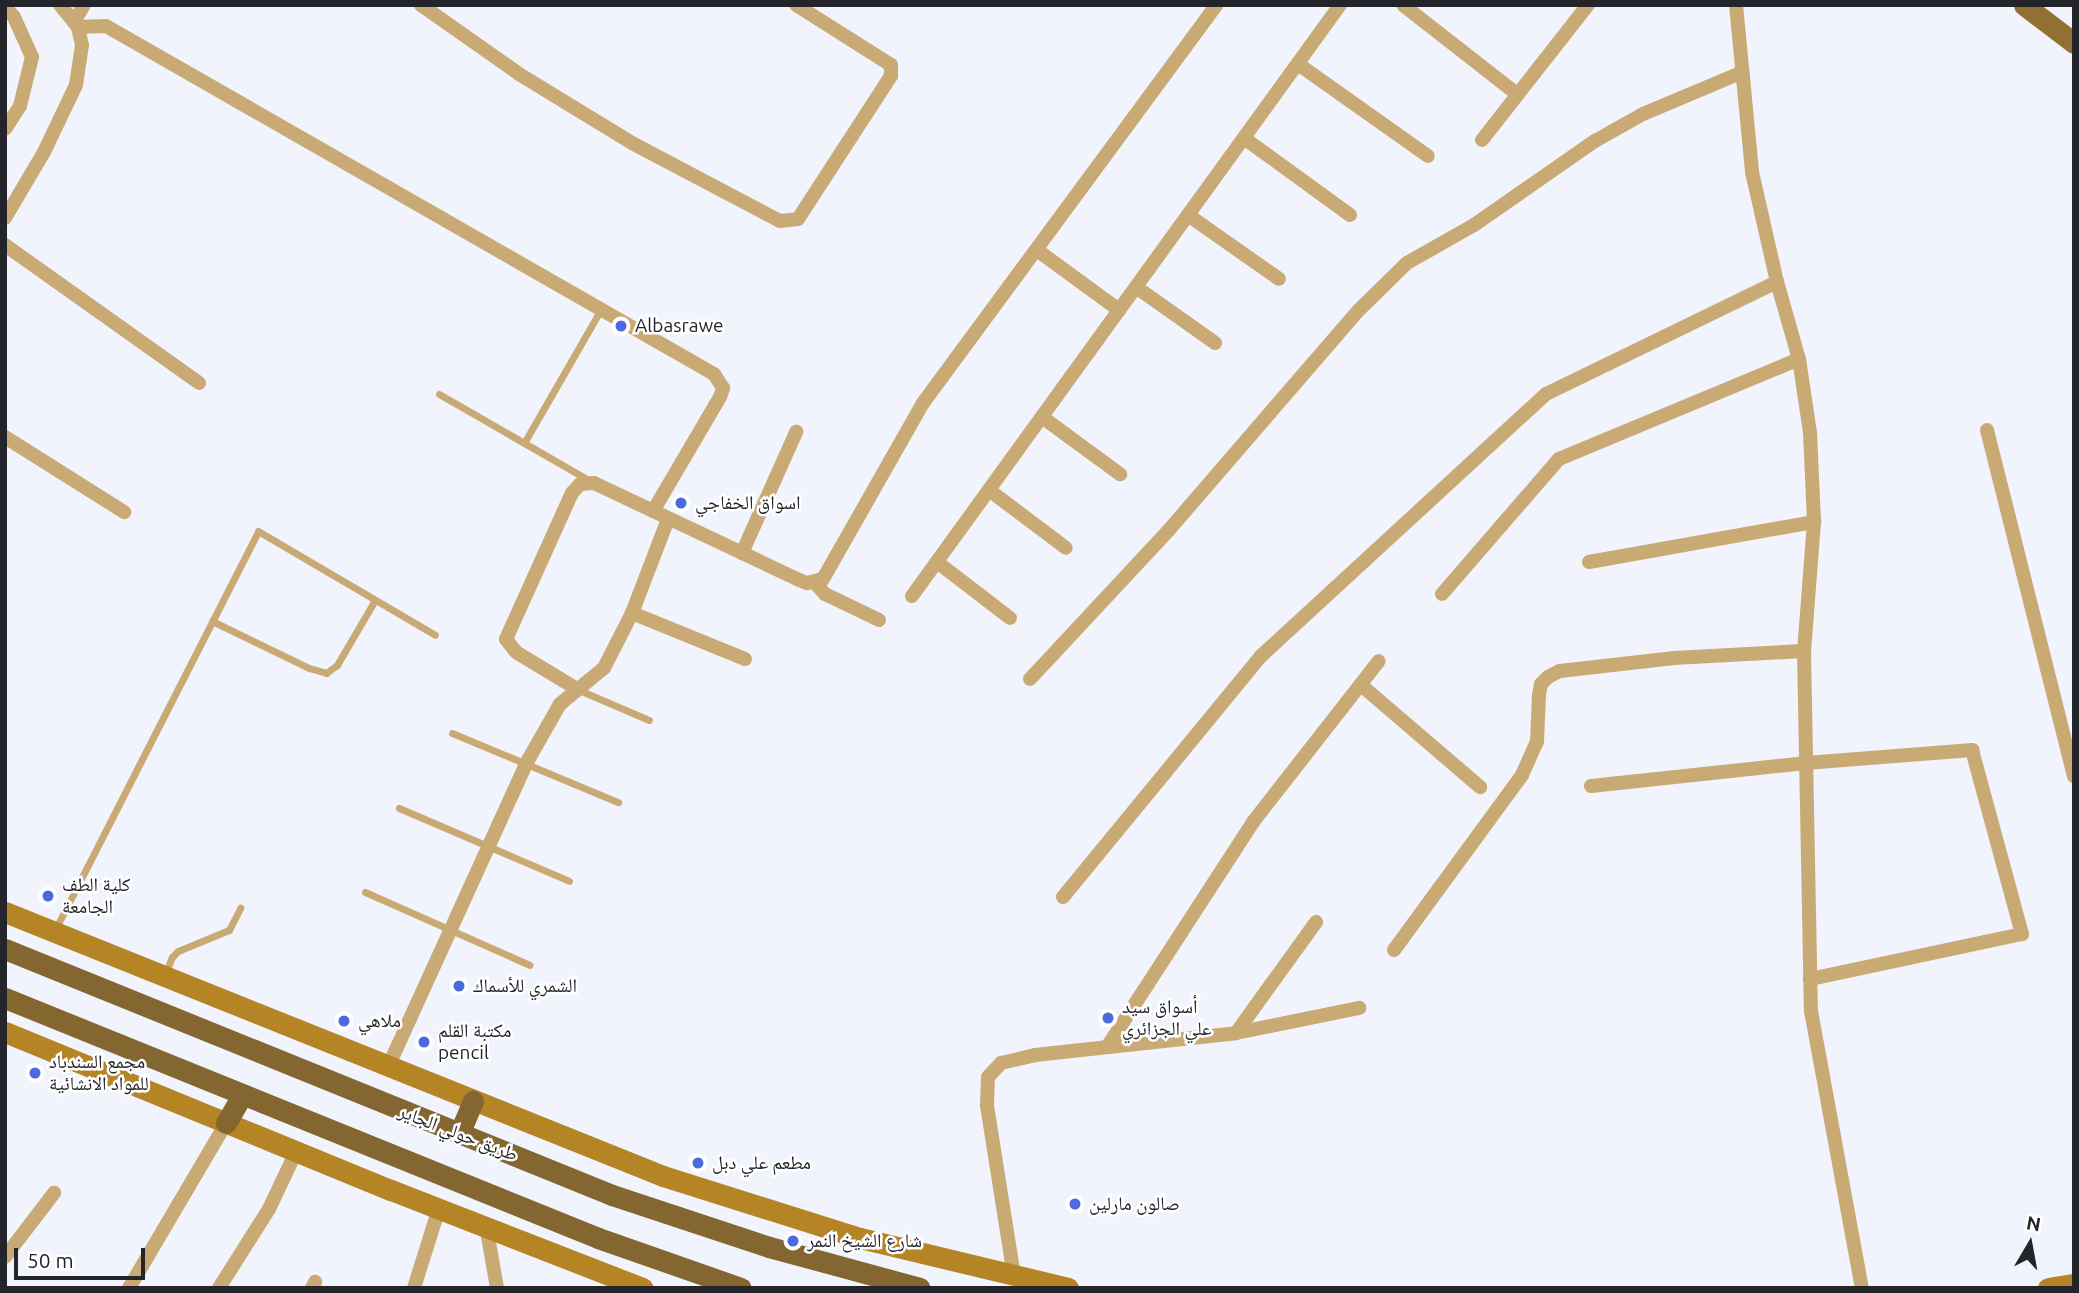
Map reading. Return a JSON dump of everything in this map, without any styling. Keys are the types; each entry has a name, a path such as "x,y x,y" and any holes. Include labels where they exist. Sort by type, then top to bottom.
{"highway":[{"name":"طريق حولي الجاير","path":"5,949 663,1213 874,1281 920,1288"},
{"path":"5,998 598,1238 741,1288"},
{"path":"226,1123 242,1095"},
{"path":"459,1133 473,1101"}],"main road":[{"path":"2024,5 2074,43"},
{"path":"5,912 663,1176 860,1238 1068,1288"},
{"path":"5,1032 296,1152 643,1288"},
{"path":"2048,1288 2074,1284"}],"street":[{"path":"5,218 44,152 76,85 82,45 76,25 60,5"},
{"path":"76,25 84,5"},
{"path":"421,5 519,74 632,143 780,221 798,219 891,76 891,65 796,5"},
{"path":"816,583 828,572 922,403 1216,5"},
{"path":"912,596 1340,5"},
{"path":"1403,5 1517,94"},
{"path":"1482,140 1588,5"},
{"path":"1737,5 1752,172 1777,282 1799,359 1810,433 1814,522 1804,651 1811,1011 1862,1288"},
{"path":"5,7 14,18 32,57 20,106 5,129"},
{"path":"76,25 106,26 714,374 723,388 653,511"},
{"path":"1298,64 1428,156"},
{"path":"1030,679 1168,531 1359,310 1407,263 1474,225 1595,141 1643,114 1744,72"},
{"path":"1244,138 1350,215"},
{"path":"1188,215 1279,279"},
{"path":"5,245 199,383"},
{"path":"1037,250 1119,310"},
{"path":"1063,897 1261,656 1546,394 1777,282"},
{"path":"1136,287 1215,343"},
{"path":"1443,594 1559,459 1799,359"},
{"path":"1042,416 1120,474"},
{"path":"1987,430 2074,776"},
{"path":"742,554 796,432"},
{"path":"5,438 124,512"},
{"path":"577,689 516,652 506,639 572,493 580,484 594,483 799,580 816,583 825,594 879,620"},
{"path":"989,490 1066,548"},
{"path":"388,1067 527,762 551,716 577,689 591,682 604,668 632,612 668,519"},
{"path":"1589,562 1814,522"},
{"path":"937,562 1010,618"},
{"path":"632,612 745,659"},
{"path":"1394,950 1522,775 1537,742 1539,695 1541,684 1548,677 1560,671 1674,658 1804,651"},
{"path":"1107,1047 1253,822 1379,661"},
{"path":"1361,685 1480,787"},
{"path":"1591,786 1805,763 1972,750 2022,934 1810,979"},
{"path":"1236,1033 1316,922"},
{"path":"1014,1276 987,1105 988,1077 1001,1063 1035,1055 1236,1033 1359,1008"},
{"path":"129,1288 226,1123"},
{"path":"219,1288 269,1209 296,1152"},
{"path":"5,1257 54,1193"},
{"path":"414,1288 439,1208"},
{"path":"486,1226 497,1288"}],"lane":[{"path":"524,443 601,309"},
{"path":"439,394 594,483"},
{"path":"54,932 258,531 435,635"},
{"path":"212,621 309,668 326,673 337,665 375,600"},
{"path":"577,689 649,720"},
{"path":"452,733 618,802"},
{"path":"399,808 569,881"},
{"path":"365,891 530,965"},
{"path":"164,976 172,957 178,951 229,930 240,908"}],"place":[{"name":"Albasrawe","path":"621,326"},
{"name":"اسواق الخفاجي","path":"681,503"},
{"name":"كلية الطف الجامعة","path":"48,896"},
{"name":"الشمري للأسماك","path":"459,986"},
{"name":"أسواق سيد علي الجزائري","path":"1108,1018"},
{"name":"ملاهي","path":"344,1021"},
{"name":"مكتبة القلم pencil","path":"424,1042"},
{"name":"مجمع السندباد للمواد الانشائية","path":"35,1073"},
{"name":"مطعم علي دبل","path":"698,1163"},
{"name":"صالون مارلين","path":"1075,1204"},
{"name":"شارع الشيخ النمر","path":"793,1241"}]}
